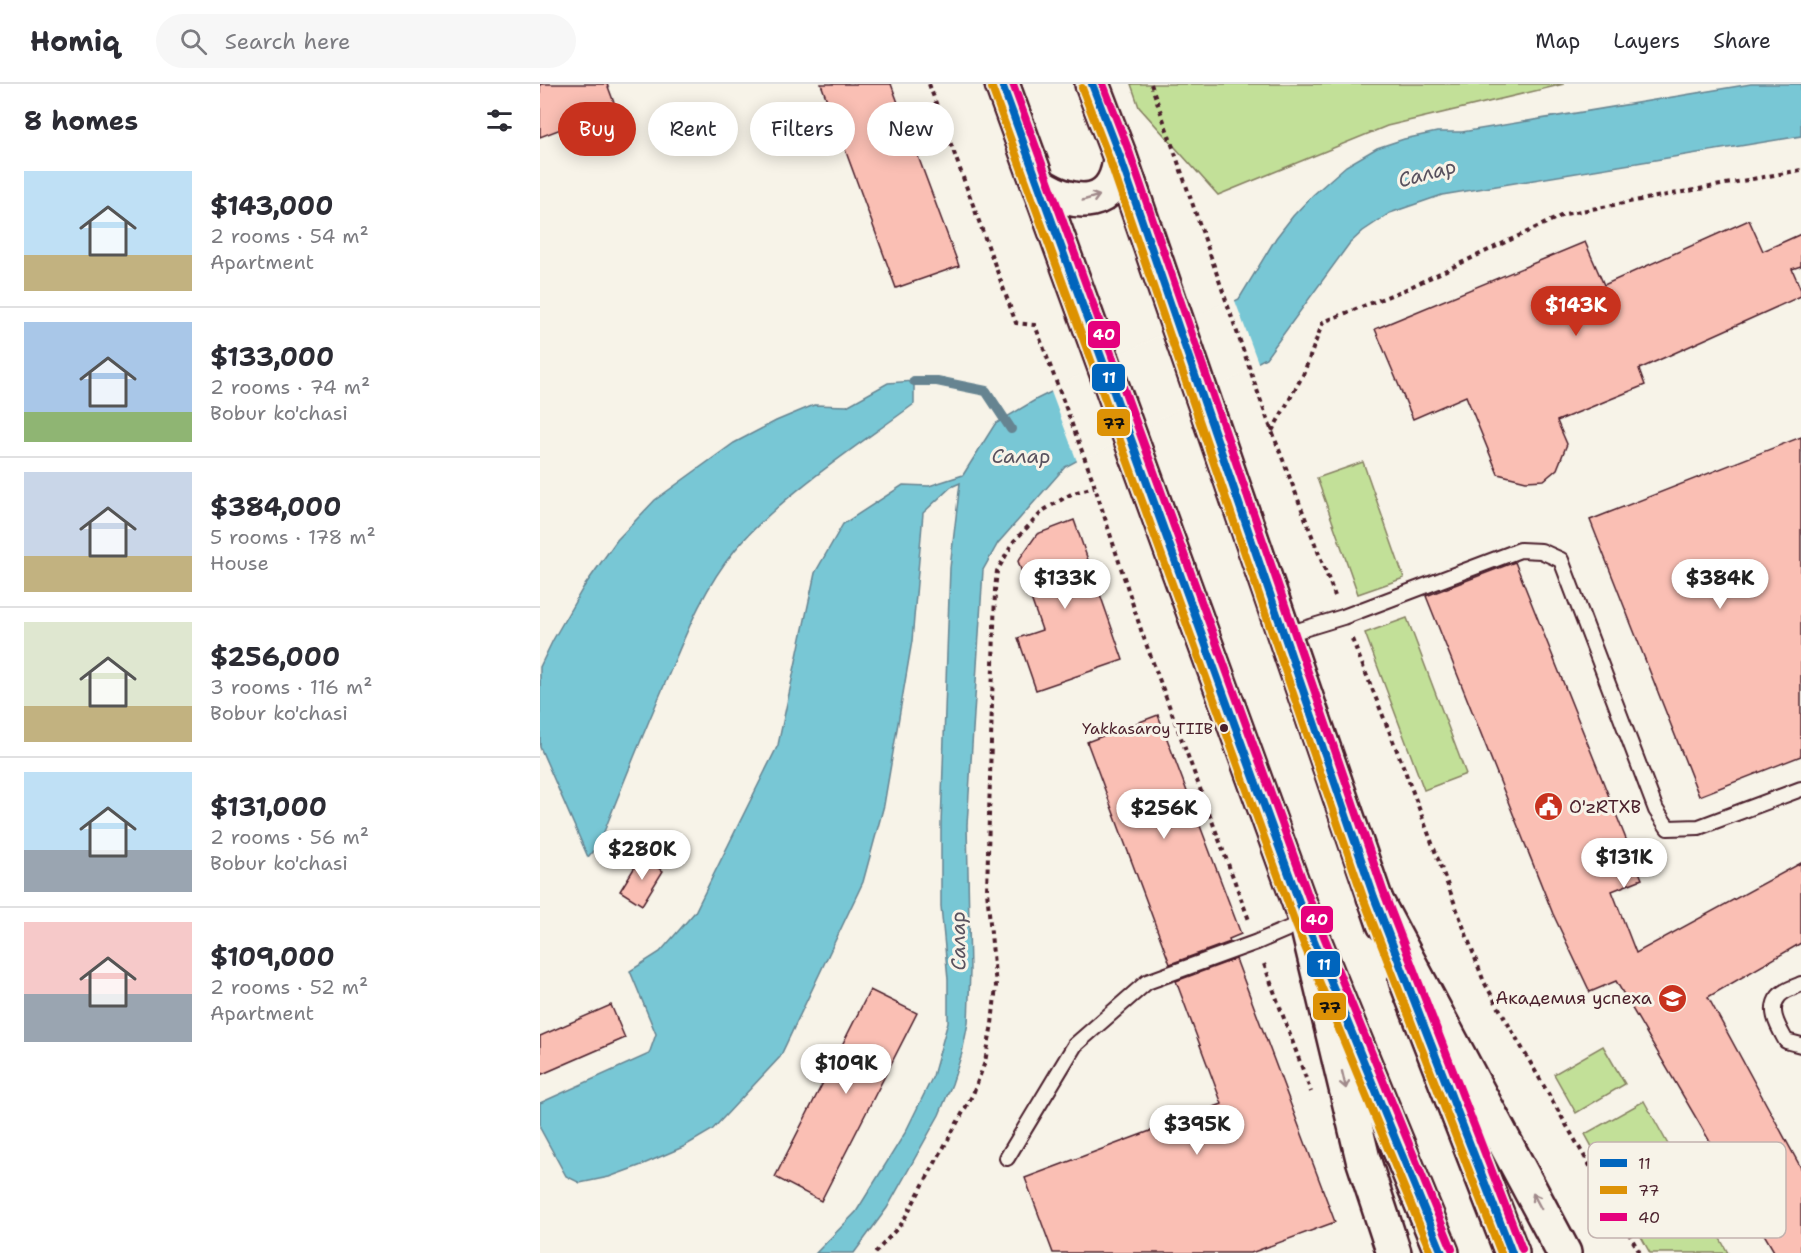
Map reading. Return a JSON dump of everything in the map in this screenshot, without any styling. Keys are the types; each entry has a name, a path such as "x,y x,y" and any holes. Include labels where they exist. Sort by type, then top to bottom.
{"main road":[{"path":"1002,84 1306,921 1442,1253"},
{"path":"1092,84 1120,158 1374,897 1512,1253"},
{"path":"1040,185 1065,198 1078,201 1092,200 1105,193 1113,183 1119,170 1120,158"},
{"path":"1374,897 1564,1253"},
{"path":"1306,921 1363,1159 1394,1253"}],"lane":[{"path":"1284,635 1343,617 1520,550 1541,551 1561,560 1656,810 1668,828 1699,827 1801,789"},
{"path":"1007,1158 1075,1045 1147,982 1257,942 1306,921"},
{"path":"1801,984 1780,995 1774,1007 1775,1019 1786,1041 1801,1045"}],"path":[{"path":"929,84 1016,323 1035,325 1092,478 1142,633 1257,942"},
{"path":"1151,84 1210,260 1272,432 1402,763 1484,982 1588,1163"},
{"path":"1272,432 1303,375 1323,322 1404,290 1565,214 1801,170"},
{"path":"875,1253 902,1223 973,1095 985,1062 992,1024 996,986 987,891 997,571 1014,541 1044,510 1073,493 1094,486"},
{"path":"1631,1238 1640,1253"}],"green space":[{"path":"1131,84 1564,84 1387,126 1218,195 1139,107"},
{"path":"1363,462 1404,578 1358,594 1317,478"},
{"path":"1407,618 1466,774 1424,790 1365,633"},
{"path":"1603,1046 1625,1084 1576,1113 1554,1074"},
{"path":"1644,1101 1667,1142 1589,1142 1585,1134"},
{"path":"1642,1238 1720,1238 1728,1253 1650,1253"}],"water":[{"name":"Салар","path":"1751,84 1801,84 1801,136 1442,195 1390,213 1363,231 1349,244 1266,358 1065,467 998,543 983,570 967,825 970,971 968,1023 962,1053 939,1115 887,1208 854,1253 816,1253 856,1212 905,1133 933,1076 948,1022 948,979 941,906 941,824 950,568 960,483 951,487 923,513 912,641 884,805 863,882 780,1057 712,1130 683,1147 609,1177 580,1183 566,1176 540,1128 540,1103 649,1054 656,1034 630,971 660,952 695,912 778,745 815,573 843,524 903,485 929,486 963,475 995,424 1037,399 1239,299 1276,238 1293,216 1346,166 1377,148 1437,132 1462,132"},
{"path":"914,381 914,404 774,510 724,564 690,625 600,842 588,857 540,747 540,667 583,588 617,540 655,500 734,443 776,421 814,405 847,406 888,383"}],"pier":[{"path":"1234,298 1259,365 1078,464 1050,389"}],"building":[{"path":"540,84 607,84 614,102 558,102 558,130 540,137"},
{"path":"821,84 891,84 898,102 867,102 867,156 918,156 959,266 896,288 847,156 855,156 855,102 828,102"},
{"path":"1749,220 1763,251 1801,234 1801,266 1792,269 1801,290 1801,296 1639,369 1645,385 1557,421 1567,444 1557,469 1544,480 1526,481 1498,474 1466,396 1413,419 1375,329 1585,242 1604,285"},
{"path":"1801,437 1801,756 1699,796 1590,520"},
{"path":"1074,520 1123,660 1036,690 1018,638 1042,630 1018,561 1037,534"},
{"path":"1515,562 1642,879 1612,891 1636,953 1801,863 1801,943 1708,997 1801,1168 1801,1253 1775,1253 1766,1238 1786,1238 1786,1142 1710,1142 1616,981 1590,992 1553,914 1426,596"},
{"path":"1158,715 1241,934 1229,939 1230,942 1170,964 1087,742"},
{"path":"641,857 663,871 642,905 620,891"},
{"path":"1236,959 1335,1222 1251,1253 1053,1253 1025,1178 1222,1104 1176,981"},
{"path":"870,990 917,1013 821,1201 775,1177"},
{"path":"611,1005 625,1038 540,1075 540,1036"}],"waterway":[{"path":"914,381 937,381 986,391 1011,429"}],"transit line":[{"name":"11","path":"1002,84 1306,921 1442,1253"},
{"name":"40","path":"1013,84 1316,917 1452,1249"},
{"name":"11","path":"1092,84 1120,157 1374,897 1512,1253"},
{"name":"40","path":"1103,84 1130,154 1384,893 1522,1249"},
{"name":"77","path":"992,88 1296,925 1431,1253"},
{"name":"77","path":"1082,88 1110,161 1364,900 1501,1253"}],"place":[{"name":"Yakkasaroy TIIB","path":"1224,728"},
{"name":"O'zRTXB","path":"1548,807"},
{"name":"Академия успеха","path":"1673,998"}]}
